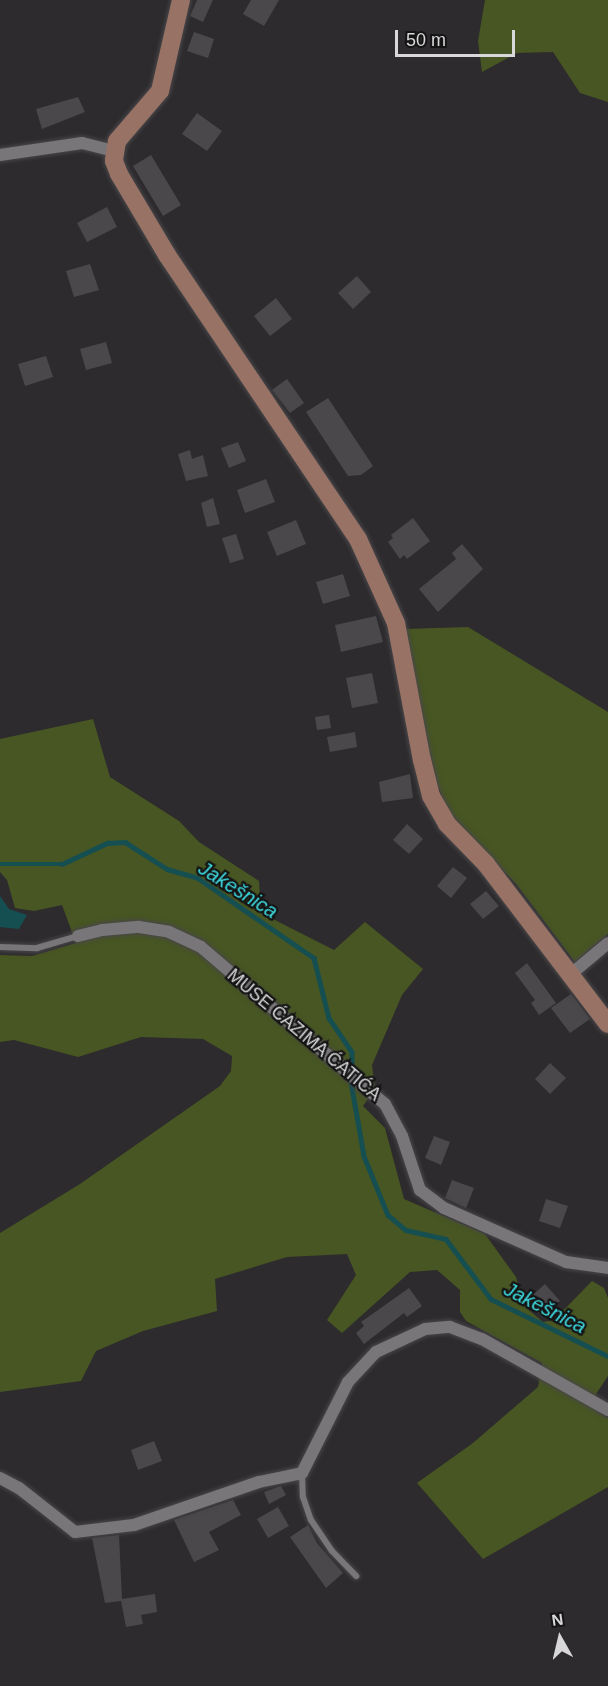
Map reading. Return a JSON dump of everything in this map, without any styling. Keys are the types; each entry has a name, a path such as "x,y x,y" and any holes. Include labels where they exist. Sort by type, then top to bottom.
{"street":[{"path":"180,0 160,90 117,141 114,151 126,188 358,539 384,592 406,663 431,796 447,824 486,864 608,1024"},
{"path":"0,155 82,143 114,151"},
{"name":"MUSE ĆAZIMA ĆATIĆA","path":"78,936 102,930 139,927 169,932 201,947 386,1104 402,1136 420,1190 444,1208 566,1262 608,1268"},
{"path":"571,974 608,943"},
{"path":"0,1478 19,1488 75,1532 134,1525 259,1482 302,1473 348,1382 376,1352 425,1329 450,1327 482,1339 608,1410"}],"lane":[{"path":"0,947 37,948 78,936"},
{"path":"302,1473 303,1497 311,1520 332,1551 356,1576"}],"green space":[{"path":"485,0 608,0 608,102 580,93 553,52 517,53 482,72 478,41"},
{"path":"468,627 608,712 608,934 575,962 517,885 449,812 429,766 405,629"},
{"path":"93,719 110,777 179,821 199,842 259,881 261,913 334,950 365,922 423,969 402,995 372,1065 375,1089 363,1106 385,1128 404,1199 485,1234 516,1277 524,1306 543,1322 554,1320 592,1281 604,1288 608,1298 608,1376 596,1394 596,1411 608,1418 608,1487 483,1559 417,1483 473,1443 538,1387 542,1363 466,1321 460,1312 460,1290 437,1270 410,1272 342,1333 327,1320 356,1275 347,1254 287,1257 215,1279 217,1311 143,1331 96,1351 81,1381 0,1392 0,1233 80,1184 220,1086 231,1071 232,1056 203,1039 141,1037 78,1057 14,1040 0,1042 0,955 32,956 76,943 62,905 34,911 15,908 7,880 0,872 0,739"}],"water":[{"path":"0,896 9,909 27,915 19,929 0,927"}],"building":[{"path":"197,0 213,0 203,22 190,16"},
{"path":"251,0 279,0 264,26 243,14"},
{"path":"194,32 214,39 208,58 187,51"},
{"path":"78,97 85,112 42,129 36,109"},
{"path":"197,113 222,131 207,151 182,134"},
{"path":"151,155 181,205 163,216 133,166"},
{"path":"107,207 117,227 87,242 77,223"},
{"path":"90,264 99,290 74,297 66,271"},
{"path":"357,276 371,292 353,309 338,293"},
{"path":"276,298 292,319 270,336 254,316"},
{"path":"106,342 112,363 86,370 80,349"},
{"path":"46,356 53,377 25,386 18,364"},
{"path":"287,379 304,403 290,413 272,390"},
{"path":"328,398 373,466 361,475 348,476 306,412"},
{"path":"238,442 246,461 229,468 221,448"},
{"path":"190,450 192,459 203,455 208,476 186,481 178,454"},
{"path":"266,479 275,502 245,513 237,490"},
{"path":"213,498 220,524 207,527 201,503"},
{"path":"413,518 430,541 407,559 404,555 400,559 388,542 393,538 391,535"},
{"path":"296,520 306,544 277,556 267,532"},
{"path":"236,534 244,559 230,563 222,538"},
{"path":"462,544 483,569 438,612 419,589 456,559 452,553"},
{"path":"343,574 350,596 323,604 316,582"},
{"path":"376,616 383,642 341,652 335,625"},
{"path":"372,673 378,703 352,708 346,678"},
{"path":"329,715 331,728 317,730 315,717"},
{"path":"355,732 357,747 330,752 327,737"},
{"path":"410,774 413,798 382,802 379,782"},
{"path":"407,824 423,839 409,854 393,840"},
{"path":"453,867 467,878 451,898 437,886"},
{"path":"486,891 499,906 483,919 470,904"},
{"path":"527,963 556,1003 539,1015 531,1003 535,1000 515,973"},
{"path":"571,994 590,1019 570,1033 551,1008"},
{"path":"550,1063 566,1078 550,1094 535,1079"},
{"path":"434,1136 450,1142 441,1165 425,1158"},
{"path":"452,1180 474,1188 466,1208 445,1198"},
{"path":"546,1199 568,1206 560,1228 539,1221"},
{"path":"545,1284 560,1301 542,1317 527,1300"},
{"path":"409,1288 422,1306 407,1317 404,1313 364,1344 356,1333 364,1326 361,1322"},
{"path":"154,1441 162,1461 138,1470 131,1450"},
{"path":"281,1486 286,1495 269,1504 264,1492"},
{"path":"233,1500 241,1515 209,1532 219,1550 194,1562 174,1520"},
{"path":"278,1507 289,1526 268,1538 257,1519"},
{"path":"308,1525 317,1543 343,1573 326,1588 290,1537"},
{"path":"119,1535 122,1599 155,1594 157,1612 141,1615 143,1624 126,1627 121,1601 105,1603 92,1538"}],"waterway":[{"name":"Jakešnica","path":"0,864 62,864 107,843 125,842 167,869 198,878 314,958 329,1018 352,1052 352,1065"},
{"name":"Jakešnica","path":"351,1082 364,1156 388,1215 406,1230 446,1239 491,1299 608,1356"}]}
